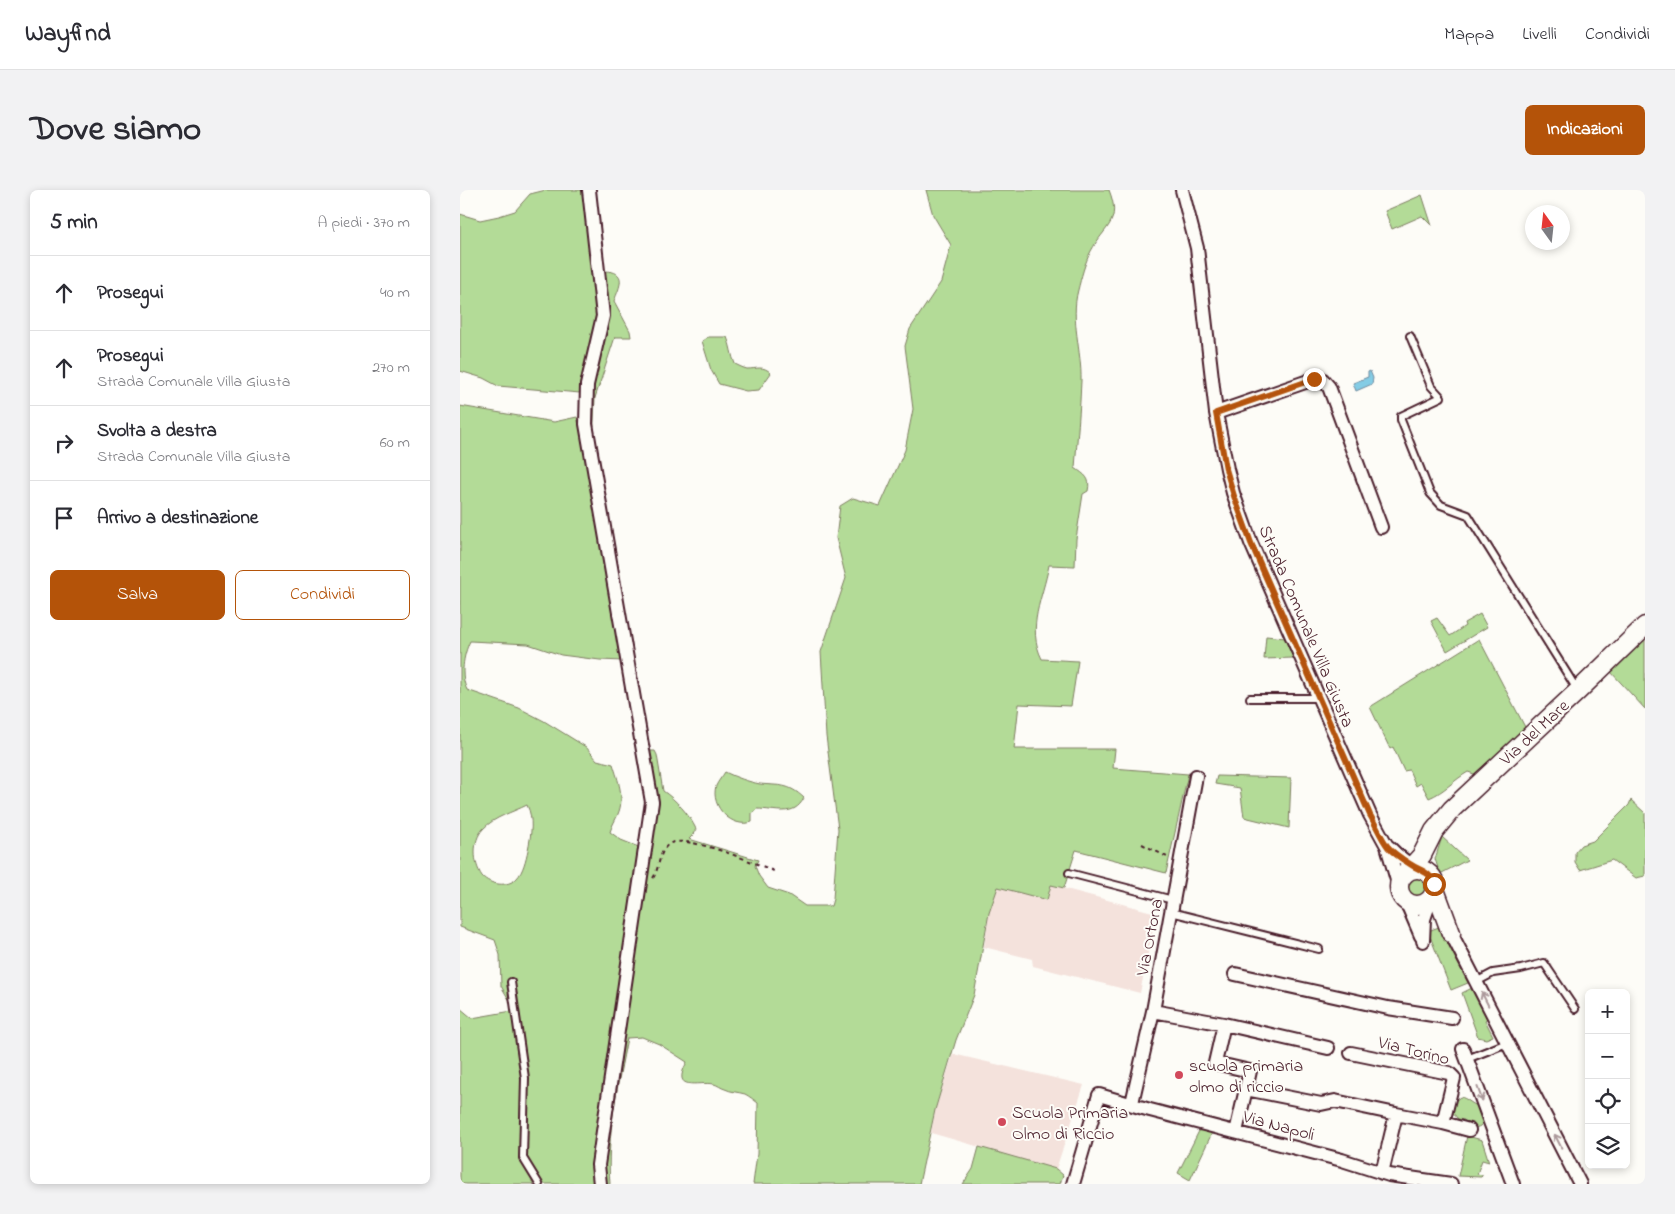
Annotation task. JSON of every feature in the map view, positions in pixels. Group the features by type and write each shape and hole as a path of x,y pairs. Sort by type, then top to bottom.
{"street":[{"path":"589,190 603,316 587,386 586,424 652,802 598,1165 600,1184"},
{"name":"Strada Comunale Villa Giusta","path":"1182,190 1197,248 1216,413 1226,469 1234,496 1251,543 1370,815 1387,846"},
{"path":"1216,413 1314,379 1322,379 1329,387 1380,527"},
{"name":"Via del Mare","path":"1418,882 1434,831 1452,809 1645,626"},
{"name":"Via Ortona","path":"1132,1103 1153,1011 1196,776"},
{"path":"1418,882 1427,857 1429,843"},
{"path":"1387,846 1418,882"},
{"path":"1387,846 1418,882 1451,933 1580,1184"},
{"path":"1235,974 1388,1008 1452,1018"},
{"path":"1153,1011 1224,1024 1328,1048"},
{"path":"1224,1024 1214,1063 1250,1072 1236,1132"},
{"name":"Via Torino","path":"1351,1053 1450,1073 1454,1078 1443,1123"},
{"path":"1465,1054 1513,1184"},
{"path":"1246,1089 1321,1104 1335,1101 1469,1130"},
{"name":"Via Napoli","path":"1073,1184 1099,1095 1342,1160 1382,1173 1451,1184"},
{"path":"1382,1173 1396,1114"}],"lane":[{"path":"1410,336 1431,386 1441,397 1402,416 1400,420 1430,493 1441,505 1468,515 1578,691"},
{"path":"1250,698 1320,699"},
{"path":"1069,874 1319,949"},
{"path":"1476,982 1493,973 1544,963 1575,1009"},
{"path":"511,982 525,1078 523,1158 538,1184"},
{"path":"1465,1054 1508,1043"}],"path":[{"path":"640,884 652,880 663,852 668,845 680,841 746,859 776,872"},
{"path":"1142,844 1170,859 1181,861"}],"shaded area":[{"path":"1051,885 1156,913 1140,993 1033,966 1032,959 984,947 989,913 998,887 1047,900"},
{"name":"Scuola Primaria Olmo di Riccio","path":"953,1054 1084,1085 1056,1169 931,1133 935,1110"}],"green space":[{"path":"546,190 584,190 601,315 580,393 498,386 483,378 460,371 460,214 480,220 499,216 515,211 530,194"},
{"path":"926,190 1109,190 1113,201 1113,217 1089,255 1076,301 1075,313 1081,381 1075,468 1086,477 1089,483 1088,491 1083,494 1076,539 1075,566 1049,565 1037,612 1036,624 1037,647 1042,659 1078,661 1071,706 1019,704 1014,749 1115,749 1113,768 1188,774 1166,873 1076,850 1064,888 1051,885 1047,900 998,887 989,913 974,995 956,1040 935,1110 919,1184 753,1184 757,1154 758,1103 745,1094 730,1091 714,1084 688,1084 684,1082 682,1078 687,1062 659,1044 642,1037 627,1038 611,1130 610,1184 602,1184 600,1170 643,883 649,751 655,751 657,755 663,791 682,808 696,829 689,839 758,860 755,866 759,876 768,888 789,895 805,906 831,906 838,829 826,736 821,652 846,578 836,538 840,506 853,498 880,506 905,450 913,409 905,346 910,329 941,282 951,245 933,215"},
{"path":"1422,195 1432,226 1422,216 1392,229 1385,211"},
{"path":"604,271 617,274 619,277 620,285 614,301 630,331 631,337 615,337 595,398 593,445 588,408 595,364 607,333"},
{"path":"708,337 727,337 735,364 747,369 763,368 771,373 759,390 746,391 719,384 711,370 702,341"},
{"path":"460,406 554,422 577,417 592,479 623,661 561,655 528,644 470,641 464,659 463,672 467,690 519,708 586,747 597,760 613,764 620,789 621,802 610,832 621,840 641,848 616,998 598,1128 592,1156 593,1184 460,1184 460,1008 472,1018 512,1011 522,1079 521,1130 525,1118 518,1010 501,986 500,955 495,940 460,927","holes":["527,805 531,821 530,839 523,869 509,883 499,884 490,882 482,876 475,859 475,846 479,834 487,825 504,815"]},
{"path":"1480,614 1487,627 1447,651 1431,621 1437,618 1450,636 1465,626 1464,623"},
{"path":"1645,635 1645,709 1610,671"},
{"path":"1266,636 1285,638 1293,658 1264,659"},
{"path":"1479,639 1526,729 1474,774 1468,772 1429,798 1421,783 1416,786 1409,770 1404,771 1393,747 1390,749 1370,707"},
{"path":"725,772 756,783 788,788 804,798 795,808 784,811 757,809 752,813 752,822 737,822 724,814 716,801 716,786"},
{"path":"1217,776 1291,778 1289,828 1244,817 1240,788 1215,784"},
{"path":"1631,800 1645,813 1645,876 1636,878 1612,860 1580,870 1575,862 1575,852 1581,845 1593,841 1629,805"},
{"path":"1442,837 1467,860 1440,874 1435,859"},
{"path":"1413,878 1421,878 1426,883 1424,894 1413,896 1408,891 1408,883"},
{"path":"1439,927 1468,983 1451,990 1428,931"},
{"path":"1472,988 1488,1018 1485,1020 1493,1036 1486,1039 1478,1037 1462,993"},
{"path":"1460,1097 1478,1106 1485,1121 1483,1124 1474,1128 1471,1127 1464,1120 1458,1119 1452,1112 1454,1102"},
{"path":"1200,1129 1212,1133 1190,1180 1178,1173"},
{"path":"1467,1136 1482,1140 1489,1162 1482,1160 1477,1174 1483,1175 1481,1177 1458,1176"},
{"path":"979,1147 1056,1169 1063,1175 1060,1184 963,1184 973,1169"}],"water":[{"path":"1370,371 1373,378 1372,384 1356,391 1353,383 1368,377 1368,372"}],"place":[{"name":"scuola primaria olmo di riccio","path":"1179,1075"},
{"name":"Scuola Primaria Olmo di Riccio","path":"1002,1122"}],"route":[{"path":"1314,379 1216,413 1226,469 1251,543 1370,815 1387,846 1398,857 1431,876 1434,884"}]}
